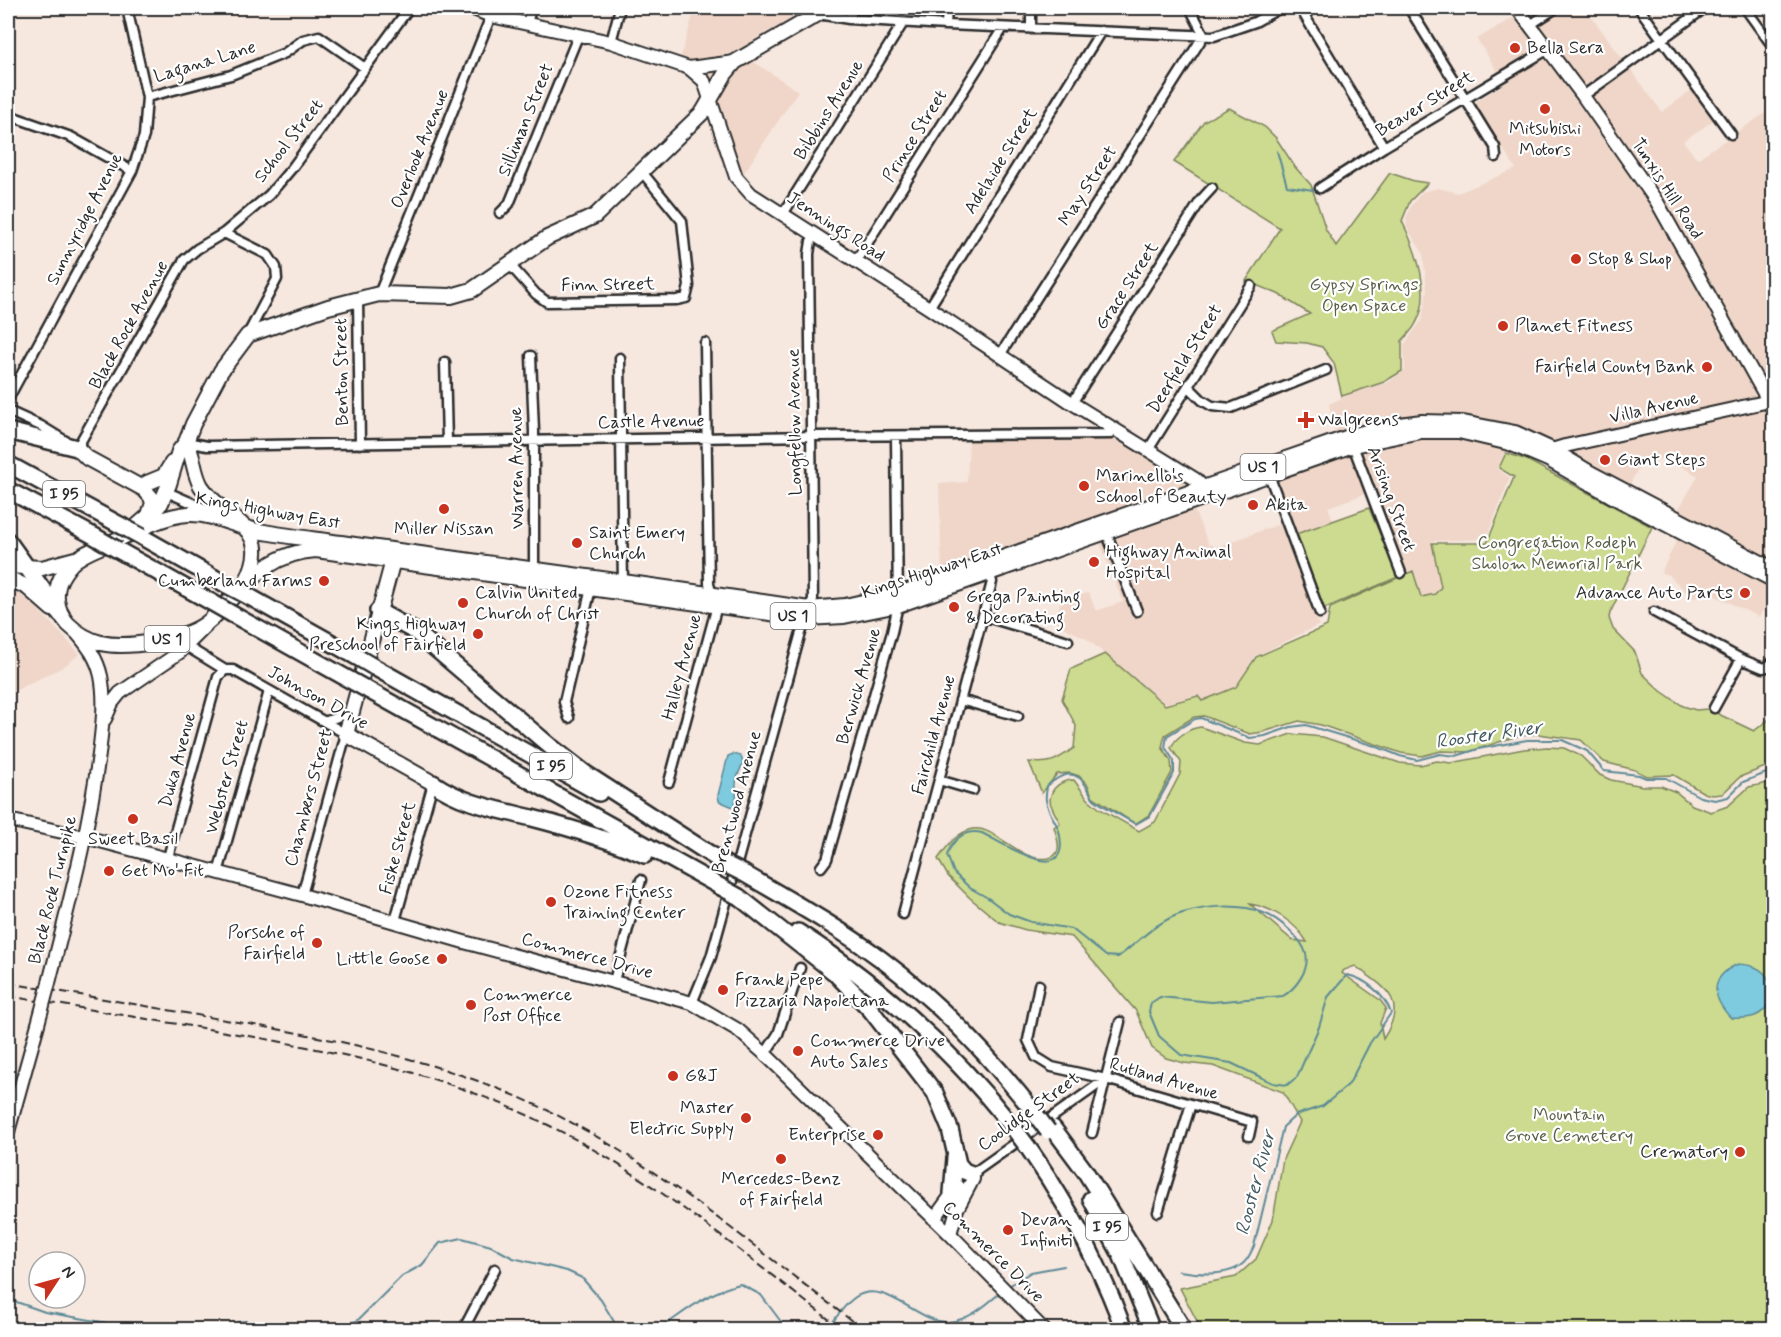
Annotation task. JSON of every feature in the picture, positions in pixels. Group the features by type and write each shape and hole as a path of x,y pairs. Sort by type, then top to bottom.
{"highway":[{"path":"8,431 77,448"},
{"name":"I 95","path":"8,464 211,602 739,897 821,947 885,995 926,1030 964,1069 1027,1146 1074,1221 1099,1269 1124,1329"},
{"name":"I 95","path":"8,490 94,536 142,537 227,585 246,590 374,667 745,874 837,929 882,960 945,1013 1002,1072 1051,1130 1108,1230 1152,1329"},
{"path":"8,541 67,621"},
{"path":"378,611 416,632 578,767 727,865"},
{"path":"433,783 451,795 473,803 610,840 721,887"},
{"path":"739,897 834,972 870,1009 935,1093 946,1117 956,1161 961,1168 972,1174"},
{"path":"1051,1130 1080,1163 1184,1329"},
{"path":"952,1193 954,1152"}],"main road":[{"name":"Jennings Road","path":"471,8 491,16 611,42 688,68 704,81 736,177 751,194 1072,403 1195,479 1208,492"},
{"name":"Tunxis Hill Road","path":"1517,8 1657,201 1772,404"},
{"path":"147,483 165,476 186,442 189,431 221,371 248,335 309,313 379,294 450,296 472,290 547,238 594,216 703,111 725,74 735,62 822,11"},
{"path":"688,68 735,62"},
{"name":"Villa Avenue","path":"1550,455 1772,404"},
{"name":"Kings Highway East","path":"395,555 302,552 289,555 270,563 246,590 199,628 180,636 125,645 97,642 67,621 57,597 61,578 80,557 162,520 183,515 205,516 245,527 395,555 808,613 844,616 898,600 1351,441 1421,431 1460,431 1550,455 1773,570"},
{"path":"186,442 193,469 202,487 210,498 245,527 254,540 255,550 246,590"},
{"path":"77,448 167,492"},
{"path":"77,448 87,458 147,492 153,506 148,517"},
{"path":"118,538 148,517 161,503 167,492 177,455"},
{"name":"Kings Highway East","path":"1550,455 1611,495 1773,580"},
{"name":"Chambers Street","path":"346,734 395,555"},
{"name":"US 1","path":"8,566 46,567 80,557"},
{"name":"US 1","path":"8,578 27,587 67,621"},
{"name":"Black Rock Turnpike","path":"103,723 112,703 120,693 186,646 211,620"},
{"name":"Black Rock Turnpike","path":"8,1132 39,1024 85,837 94,798 103,723 102,684 99,668 90,649 67,621"},
{"name":"Johnson Drive","path":"346,734 433,783"},
{"name":"Commerce Drive","path":"8,820 85,837 167,861 302,895 464,942 692,1003 738,1030 765,1054 1044,1329"},
{"name":"Coolidge Street","path":"934,1219 952,1193 972,1174 973,1179 957,1209 950,1234"}],"street":[{"name":"Sunnyridge Avenue","path":"8,399 132,171 144,136 147,97 127,8"},
{"name":"School Street","path":"225,232 269,195 292,168 409,8"},
{"path":"527,24 531,8"},
{"path":"611,42 620,8"},
{"path":"849,19 853,8"},
{"path":"946,25 947,8"},
{"path":"1030,28 1031,8"},
{"path":"1190,8 1204,34"},
{"path":"822,11 849,19 903,23 1214,36 1256,22 1280,8"},
{"path":"1300,8 1384,147"},
{"path":"1409,8 1495,147 1496,157"},
{"path":"1530,25 1556,8"},
{"path":"1639,8 1731,134"},
{"path":"1583,96 1706,8"},
{"path":"1745,8 1773,48"},
{"name":"Overlook Avenue","path":"379,294 491,16"},
{"name":"Bibbins Avenue","path":"783,214 903,23"},
{"name":"Prince Street","path":"856,261 1003,28"},
{"name":"Adelaide Street","path":"929,308 1101,31"},
{"name":"May Street","path":"1000,356 1204,34"},
{"name":"Lagana Lane","path":"147,97 231,75 285,52 303,40 319,36 365,68"},
{"name":"Silliman Street","path":"500,213 509,204 578,36"},
{"name":"Beaver Street","path":"1320,188 1547,50"},
{"path":"8,115 71,137 132,171"},
{"name":"Finn Street","path":"510,265 536,294 547,302 686,298 689,286 682,221 642,172"},
{"name":"Grace Street","path":"1072,403 1195,210 1212,188"},
{"path":"225,232 268,255 273,262 277,279 248,335"},
{"name":"Black Rock Avenue","path":"77,448 184,260 225,232"},
{"name":"Longfellow Avenue","path":"808,613 813,599 809,254 816,235"},
{"name":"Deerfield Street","path":"1148,450 1251,286"},
{"name":"Benton Street","path":"358,299 360,444"},
{"name":"Halley Avenue","path":"669,782 715,613 709,584 705,343"},
{"name":"Warren Avenue","path":"531,356 534,441 534,575"},
{"path":"620,358 623,587"},
{"path":"444,362 447,442"},
{"path":"1188,386 1212,406 1231,408 1326,370"},
{"path":"8,411 41,426 77,448"},
{"name":"Castle Avenue","path":"186,442 207,446 812,436 1111,434 1115,430"},
{"name":"Berwick Avenue","path":"821,867 827,859 892,632 898,600 897,437"},
{"name":"Arising Street","path":"1351,441 1401,573"},
{"path":"1267,471 1320,613"},
{"path":"167,492 245,527"},
{"path":"1104,528 1137,612"},
{"name":"Fairchild Avenue","path":"903,914 992,582 988,568"},
{"path":"569,718 564,702 592,583"},
{"path":"1654,612 1741,659 1763,668 1773,661"},
{"name":"Brentwood Avenue","path":"692,1003 710,961 719,931 808,613"},
{"path":"983,616 1068,641"},
{"name":"Johnson Drive","path":"186,646 225,670 233,669 346,734"},
{"path":"1714,708 1741,659"},
{"name":"Duka Avenue","path":"167,861 218,677 225,670"},
{"name":"Webster Street","path":"218,873 269,691"},
{"path":"960,700 1018,716"},
{"name":"Chambers Street","path":"325,722 351,711"},
{"name":"Chambers Street","path":"302,895 346,734"},
{"path":"939,780 973,790"},
{"name":"Fiske Street","path":"395,921 433,783"},
{"path":"614,981 641,880"},
{"path":"765,1054 778,1034 800,968"},
{"name":"Rutland Avenue","path":"1039,985 1028,1040 1036,1057 1052,1067 1106,1079 1252,1122 1249,1136"},
{"path":"1092,1133 1120,1022"},
{"name":"Coolidge Street","path":"972,1174 1106,1079"},
{"path":"1158,1212 1191,1104"},
{"path":"462,1329 495,1269"}],"shaded area":[{"path":"695,8 788,8 794,18 753,40 762,56 754,62 798,91 742,176 734,154 721,161 700,86 687,74 677,70"},
{"path":"1523,8 1585,8 1662,112 1692,90 1714,120 1683,141 1697,159 1773,108 1774,592 1759,617 1703,590 1698,597 1692,598 1669,575 1661,573 1687,519 1676,514 1698,476 1667,458 1643,461 1628,487 1514,430 1497,469 1510,478 1486,539 1431,541 1440,587 1434,593 1422,597 1413,571 1402,575 1373,491 1328,507 1333,520 1297,534 1278,477 1346,454 1335,433 1329,404 1362,389 1389,382 1405,369 1404,345 1422,320 1427,291 1423,253 1407,228 1406,218 1412,205 1422,192 1438,188 1458,193 1516,169 1474,103 1505,83 1477,39 1525,11"},
{"path":"1079,437 1117,440 1126,443 1188,480 1190,484 1184,486 1185,488 942,573 939,484 967,482 969,438"},
{"path":"1193,508 1209,545 1212,544 1214,548 1280,524 1319,625 1254,657 1235,687 1202,701 1198,695 1165,704 1087,639 1055,623 1061,599 1089,593 1096,611 1123,602 1099,541"},
{"path":"8,588 32,603 80,654 63,667 8,694"}],"green space":[{"name":"Gypsy Springs Open Space","path":"1229,108 1265,127 1276,138 1295,167 1311,185 1326,230 1336,246 1390,173 1428,183 1410,201 1402,221 1417,257 1420,271 1423,299 1421,311 1415,326 1402,341 1402,371 1384,382 1342,396 1334,363 1322,347 1307,343 1276,341 1272,331 1310,314 1278,294 1246,281 1280,228 1174,162 1204,121"},
{"name":"Congregation Rodeph Sholom Memorial Park","path":"1506,453 1527,460 1652,527 1610,613 1609,618 1613,629 1635,652 1642,673 1661,691 1683,706 1696,710 1708,709 1754,731 1773,716 1773,764 1740,777 1722,794 1712,795 1704,793 1674,775 1647,776 1635,770 1604,762 1581,740 1538,734 1520,735 1469,752 1441,751 1422,756 1401,753 1321,725 1299,721 1250,734 1204,716 1194,717 1165,735 1162,747 1171,761 1172,772 1149,815 1135,824 1092,796 1088,785 1079,776 1070,773 1057,774 1042,793 1029,762 1053,761 1074,748 1076,726 1062,699 1071,669 1105,654 1165,705 1198,696 1202,701 1236,687 1256,657 1327,626 1330,608 1413,571 1421,597 1435,594 1441,587 1432,543 1487,543 1514,477 1499,468"},
{"path":"1369,508 1398,577 1323,609 1296,534"},
{"name":"Mountain Grove Cemetery","path":"1201,727 1245,743 1260,745 1291,734 1323,737 1400,763 1420,765 1437,761 1451,763 1524,749 1564,748 1581,756 1600,775 1611,780 1643,786 1661,786 1676,792 1692,805 1711,812 1728,806 1749,787 1773,782 1773,1329 1201,1329 1180,1288 1236,1277 1256,1259 1273,1220 1283,1159 1300,1122 1283,1092 1213,1066 1184,1063 1166,1058 1152,1048 1136,1011 1072,937 1026,930 999,922 948,876 938,859 957,836 973,829 981,829 990,833 1028,855 1039,858 1054,856 1057,853 1058,841 1054,827 1060,823 1051,806 1051,795 1058,785 1070,780 1074,780 1088,799 1100,809 1139,831 1155,822 1180,774 1181,762 1171,748 1173,744 1183,734","holes":["1250,904 1283,917 1297,928 1307,942 1292,940","1355,966 1384,988 1394,1005 1391,1026 1383,1039 1380,1023 1386,1008 1380,1000 1342,973"]}],"water":[{"path":"733,754 741,756 743,763 736,781 736,799 733,807 719,801 718,795 728,756"},
{"path":"1738,964 1754,967 1765,973 1770,985 1771,1001 1759,1014 1744,1018 1731,1018 1720,1003 1716,988 1722,975"}],"waterway":[{"path":"1277,151 1287,186 1313,190"},
{"name":"Rooster River","path":"1179,1271 1206,1274 1225,1272 1241,1265 1247,1259 1254,1246 1283,1127 1296,1115 1323,1106 1349,1084 1370,1043 1391,1013 1388,1006 1367,984 1347,975 1328,997 1319,1027 1297,1077 1287,1085 1273,1083 1231,1063 1181,1055 1159,1036 1149,1012 1151,1003 1160,997 1212,1002 1283,996 1301,978 1307,960 1304,948 1283,924 1264,913 1244,908 1203,909 1174,916 1149,932 1118,957 1106,956 1072,929 1031,922 1009,914 970,888 954,873 947,855 960,836 970,832 982,833 1019,853 1046,861 1056,858 1061,849 1059,831 1047,804 1047,786 1057,778 1068,774 1078,777 1099,803 1136,824 1150,816 1174,773 1174,761 1165,747 1167,736 1195,719 1201,718 1250,738 1306,725 1417,760 1440,754 1456,756 1478,749 1527,740 1562,740 1587,751 1604,771 1639,775 1646,778 1666,778 1700,797 1715,800 1728,797 1743,782 1774,770"},
{"name":"Rooster River","path":"301,1330 338,1326 357,1321 402,1276 422,1265 440,1243 462,1238 491,1246 513,1258 567,1271 582,1278 601,1300 619,1330"},
{"name":"Rooster River","path":"1009,1286 1031,1272 1064,1266"},
{"name":"Rooster River","path":"658,1330 708,1297 740,1284 761,1295 785,1327 790,1330"},
{"name":"Rooster River","path":"827,1330 846,1305 865,1293 889,1296 925,1316 937,1321 948,1322 970,1315 1000,1293"},
{"name":"Rooster River","path":"8,1299 45,1312 147,1330"},
{"name":"Rooster River","path":"231,1330 238,1322 246,1321 257,1330"}],"railway":[{"path":"8,983 339,1042 424,1063 508,1093 549,1111 591,1134 672,1185 864,1330"},
{"path":"8,996 251,1036 337,1053 421,1075 504,1105 544,1123 623,1167 735,1246 843,1330"}],"place":[{"name":"Bella Sera","path":"1515,48"},
{"name":"Mitsubishi Motors","path":"1545,109"},
{"name":"Stop & Shop","path":"1576,259"},
{"name":"Planet Fitness","path":"1503,326"},
{"name":"Fairfield County Bank","path":"1707,367"},
{"name":"Walgreens","path":"1306,420"},
{"name":"Giant Steps","path":"1605,460"},
{"name":"Marinello's School of Beauty","path":"1084,486"},
{"name":"Akita","path":"1253,505"},
{"name":"Miller Nissan","path":"444,509"},
{"name":"Saint Emery Church","path":"577,543"},
{"name":"Highway Animal Hospital","path":"1094,562"},
{"name":"Cumberland Farms","path":"324,581"},
{"name":"Advance Auto Parts","path":"1745,593"},
{"name":"Calvin United Church of Christ","path":"463,603"},
{"name":"Grega Painting & Decorating","path":"954,607"},
{"name":"Kings Highway Preschool of Fairfield","path":"478,634"},
{"name":"Sweet Basil","path":"133,819"},
{"name":"Get Mo' Fit","path":"109,871"},
{"name":"Ozone Fitness Training Center","path":"551,902"},
{"name":"Porsche of Fairfield","path":"317,943"},
{"name":"Little Goose","path":"442,959"},
{"name":"Frank Pepe Pizzaria Napoletana","path":"723,990"},
{"name":"Commerce Post Office","path":"471,1005"},
{"name":"Commerce Drive Auto Sales","path":"798,1051"},
{"name":"G&J","path":"673,1076"},
{"name":"Master Electric Supply","path":"746,1118"},
{"name":"Enterprise","path":"878,1135"},
{"name":"Crematory","path":"1740,1152"},
{"name":"Mercedes-Benz of Fairfield","path":"781,1159"},
{"name":"Devan Infiniti","path":"1008,1230"}]}
